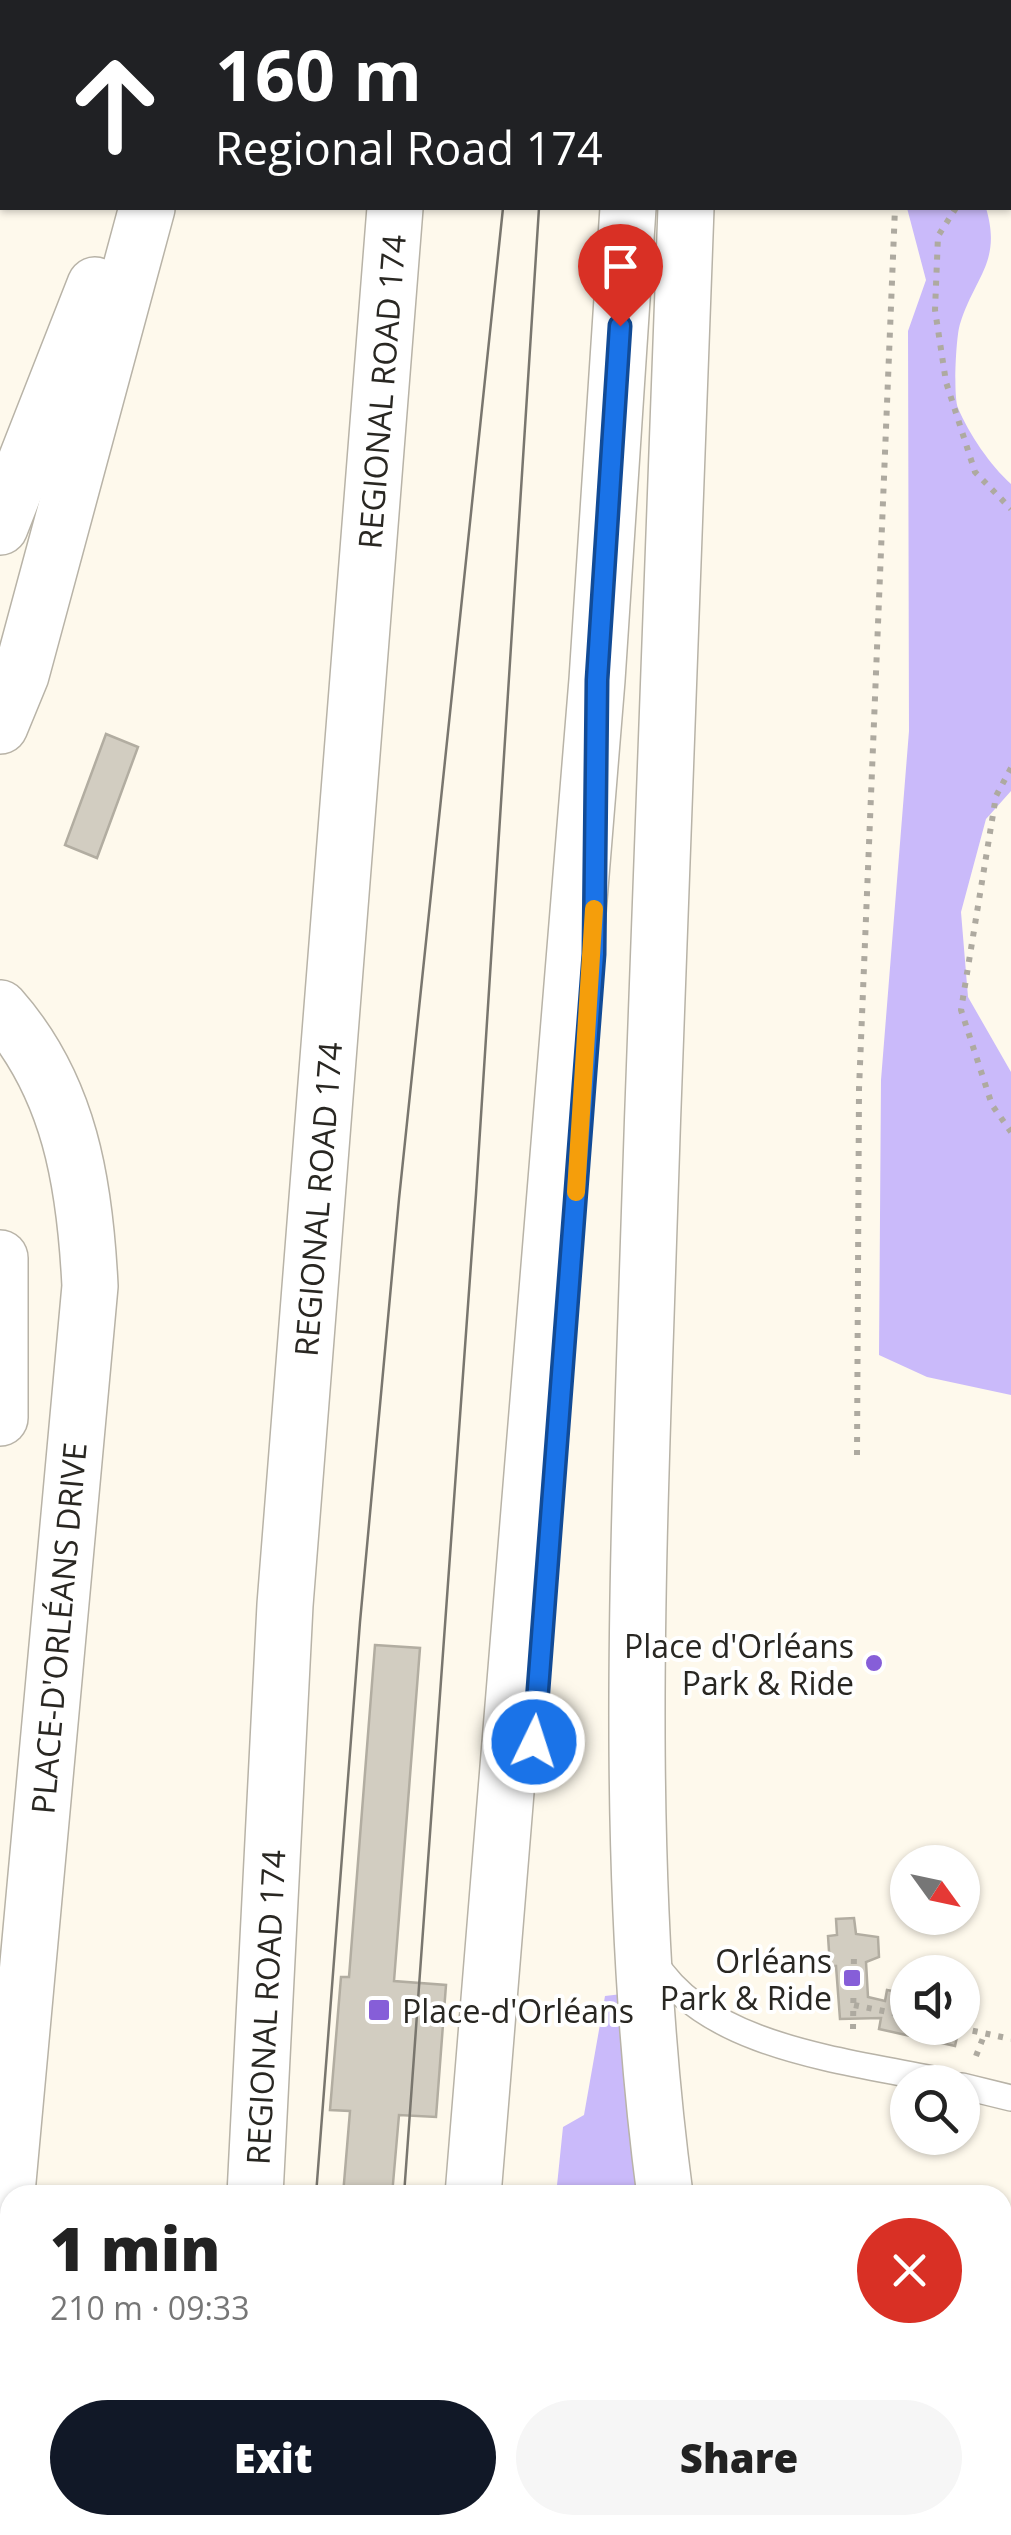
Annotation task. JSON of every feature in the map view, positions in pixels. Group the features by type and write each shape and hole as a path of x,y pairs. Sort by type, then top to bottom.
{"main road":[{"path":"0,527 124,210"},
{"path":"0,726 21,675 146,210"},
{"name":"REGIONAL ROAD 174","path":"255,2185 284,1605 395,210"},
{"path":"473,2185 597,680 628,210"},
{"path":"664,2185 649,2074 640,1935 637,1717 644,1352 686,210"},
{"path":"501,2185 594,954 597,680"},
{"name":"PLACE-D'ORLÉANS DRIVE","path":"0,1008 21,1032 52,1086 72,1140 86,1210 90,1286 8,2185"},
{"path":"0,1258 0,1418"}],"lane":[{"path":"640,1935 674,1989 720,2022 770,2041 890,2069"},
{"path":"980,2090 1011,2098"}],"path":[{"path":"857,1455 859,1089 895,210"},
{"path":"955,210 938,236 935,310 946,382 976,472 1011,509"},
{"path":"1011,768 996,796 961,1010 992,1105 1011,1132"},
{"path":"853,2028 854,1951"},
{"path":"854,2004 890,2012"},
{"path":"980,2032 1011,2039"},
{"path":"979,2056 985,2033"}],"shaded area":[{"path":"908,210 986,210 989,256 959,331 956,392 958,408 974,438 1011,484 1011,791 986,819 961,912 968,997 1011,1072 1011,1395 927,1377 879,1355 881,1080 909,731 908,331 926,280"},
{"path":"622,1994 648,2185 557,2185 563,2127 584,2115 605,1996"}],"building":[{"path":"106,734 138,747 97,858 65,845"},
{"path":"375,1645 420,1648 394,1981 446,1985 436,2117 399,2115 393,2185 344,2185 350,2111 330,2110 341,1977 349,1977"},
{"name":"Orléans Park & Ride","path":"854,1918 856,1934 878,1937 879,1957 866,1962 868,1997 885,2001 890,1991 890,2031 879,2029 881,2018 840,2019 836,1966 830,1966 828,1936 837,1935 836,1919"}],"tram line":[{"path":"317,2185 360,1622 399,1199 503,210"},
{"path":"405,2185 476,1194 539,210"}],"slow traffic":[{"path":"576,1192 594,909"}],"place":[{"name":"Place d'Orléans Park & Ride","path":"874,1663"},
{"name":"Orléans Park & Ride","path":"852,1978"},
{"name":"Place-d'Orléans","path":"379,2010"}],"route":[{"path":"534,1742 594,954 597,680 620,326"}]}
